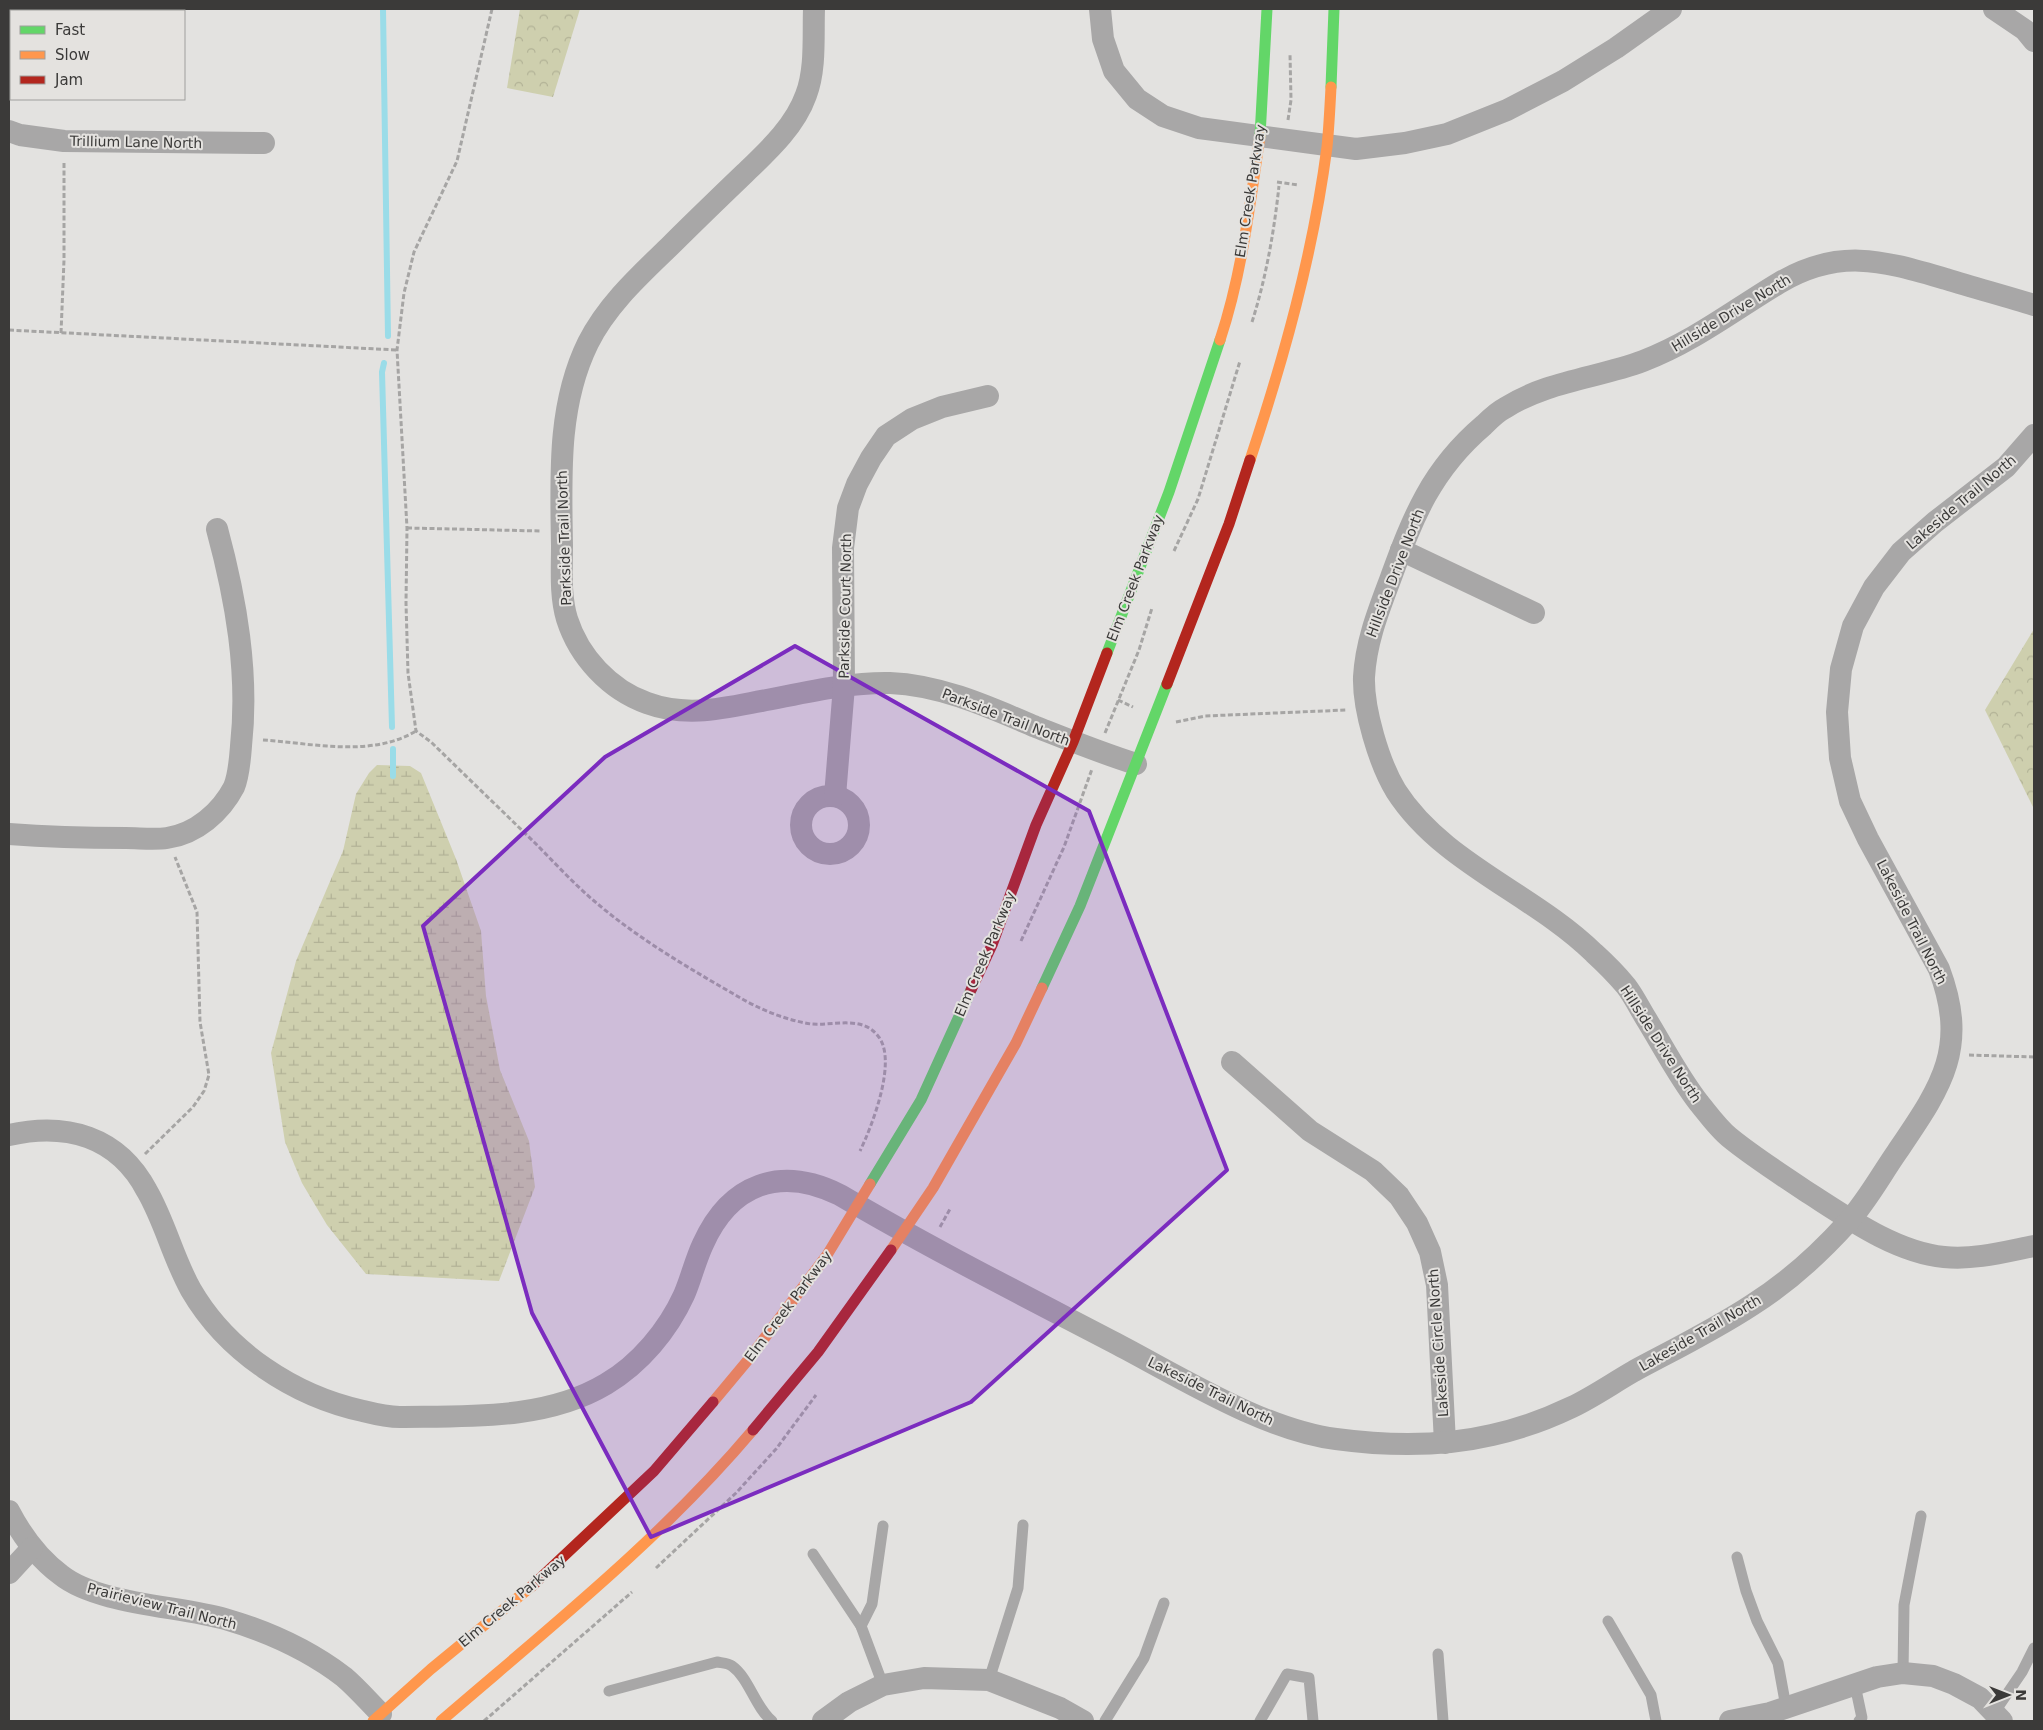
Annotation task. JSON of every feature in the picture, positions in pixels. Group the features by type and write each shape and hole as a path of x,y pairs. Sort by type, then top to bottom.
{"street":[{"name":"Parkside Trail North","path":"814,9 813,58 807,94 792,122 771,147 639,276 610,307 588,343 573,382 565,422 561,464 562,590 567,619 579,644 597,670 622,692 648,704 677,712 712,710 844,686 890,683 937,690 982,704 1072,742 1136,764"},
{"path":"1100,9 1103,39 1114,71 1137,99 1162,116 1199,128 1356,149 1406,143 1447,134 1507,110 1563,81 1616,48 1663,11"},
{"name":"Elm Creek Parkway","path":"383,1720 431,1669 543,1578 654,1471 748,1360 827,1255 921,1100 992,945 1036,825 1072,742 1169,492 1226,321 1248,220 1260,136 1267,9"},
{"path":"441,1721 617,1570 685,1505 744,1440 818,1352 905,1231 933,1188 1016,1043 1080,906 1136,764 1229,524 1277,380 1313,232 1327,146 1334,48 1334,9"},
{"path":"1994,9 2025,30 2034,41"},
{"name":"Trillium Lane North","path":"9,131 20,135 64,141 264,143"},
{"name":"Hillside Drive North","path":"2034,305 1895,264 1862,259 1831,262 1802,270 1707,330 1663,353 1624,368 1582,377 1541,390 1503,408 1471,436 1442,467 1420,504 1370,635 1364,681 1367,709 1380,754 1395,789 1420,821 1449,847 1552,918 1591,949 1628,988 1676,1071 1701,1106 1726,1135 1780,1174 1850,1220 1908,1249 1940,1257 1974,1258 2034,1246"},
{"name":"Parkside Court North","path":"835,796 844,686 843,548 848,508 857,484 886,436 912,420 942,407 988,396"},
{"name":"Lakeside Trail North","path":"858,1205 1222,1399 1280,1425 1332,1439 1392,1445 1445,1443 1490,1436 1529,1424 1573,1406 1753,1305 1802,1268 1850,1220 1933,1098 1944,1075 1950,1054 1951,1012 1947,989 1939,969 1850,801 1840,758 1837,712 1841,669 1853,626 1874,587 1901,552 1935,522 2006,467 2034,435"},
{"path":"9,834 77,838 167,838 190,831 208,820 223,805 234,785 242,738 244,708 241,652 227,564 217,529"},
{"path":"1401,550 1534,613"},
{"name":"Lakeside Circle North","path":"1232,1062 1310,1131 1373,1171 1399,1196 1417,1223 1430,1252 1437,1285 1445,1443"},
{"path":"9,1135 27,1130 53,1129 78,1133 100,1142 117,1153 147,1190 179,1266 192,1291 208,1314 233,1343 267,1370 301,1391 337,1405 396,1417 520,1413 557,1405 607,1383 651,1346 668,1323 684,1295 702,1244 720,1213 741,1195 766,1184 784,1180 802,1182 829,1189 858,1205"},
{"name":"Prairieview Trail North","path":"9,1511 32,1548 62,1576 88,1589 119,1598 224,1619 266,1634 313,1657 344,1677 383,1720"},
{"path":"9,1573 32,1548"},
{"path":"1730,1721 1770,1714 1877,1677 1903,1673 1933,1676 1954,1684 1980,1698 1998,1717"},
{"path":"823,1721 849,1702 883,1685 924,1678 989,1680 1060,1708 1083,1721"}],"lane":[{"path":"1903,1673 1904,1606 1921,1516"},
{"path":"989,1680 1018,1588 1023,1525"},
{"path":"861,1626 872,1604 883,1526"},
{"path":"813,1554 861,1626 883,1685"},
{"path":"1737,1556 1746,1592 1757,1621 1778,1663 1786,1708"},
{"path":"1105,1721 1144,1658 1164,1603"},
{"path":"1608,1621 1650,1695 1656,1721"},
{"path":"1998,1717 2034,1648"},
{"path":"1438,1654 1443,1721"},
{"path":"609,1691 717,1662 730,1664 739,1673 751,1694 772,1721"},
{"path":"1260,1721 1286,1674 1309,1678 1313,1721"},
{"path":"1855,1684 1862,1718 1859,1721"}],"path":[{"path":"492,9 457,162 414,252 404,293 397,350 407,528 406,603 408,673 416,731 431,742 593,900 666,955 750,1004 787,1018 812,1024 856,1023 873,1030 880,1038 884,1048 884,1081 876,1115 859,1153"},
{"path":"61,333 64,260 64,141"},
{"path":"1254,180 1320,188"},
{"path":"9,330 397,350"},
{"path":"407,528 562,531"},
{"path":"1118,700 1178,723 1205,716 1367,709"},
{"path":"242,738 315,745 358,746 386,743 404,738 416,731"},
{"path":"131,1168 193,1107 204,1091 209,1075 200,1022 197,912 167,838"},
{"path":"1950,1054 2034,1057"}],"highlighted area":[{"path":"795,646 1089,811 1227,1170 971,1402 651,1537 532,1313 423,926 605,757"}],"green space":[{"path":"520,9 580,9 553,97 507,88"},
{"path":"2034,629 2034,809 1985,710"},
{"path":"377,765 410,766 421,773 456,859 481,931 486,996 500,1070 529,1141 535,1187 499,1281 366,1274 327,1225 302,1183 285,1142 271,1053 296,961 343,851 356,794 369,773"}],"waterway":[{"path":"383,9 388,336"},
{"path":"384,363 382,372 392,727"},
{"path":"393,749 393,776"}],"traffic: fast":[{"path":"1260,136 1267,9"},
{"path":"1331,87 1334,9"},
{"path":"1107,653 1169,492 1220,340"},
{"path":"1042,988 1080,906 1167,684"},
{"path":"870,1184 921,1100 971,990"}],"traffic: slow":[{"path":"1250,460 1286,344 1314,227 1327,147 1331,87"},
{"path":"1220,340 1240,264 1260,136"},
{"path":"891,1250 933,1188 1016,1043 1042,988"},
{"path":"713,1402 748,1360 827,1255 870,1184"},
{"path":"441,1721 603,1582 681,1508 753,1430"},
{"path":"373,1721 431,1669 532,1586"}],"traffic: jam":[{"path":"1167,684 1229,524 1250,460"},
{"path":"971,990 992,945 1036,825 1073,742 1107,653"},
{"path":"753,1430 818,1352 891,1250"},
{"path":"532,1586 654,1471 713,1402"}]}
